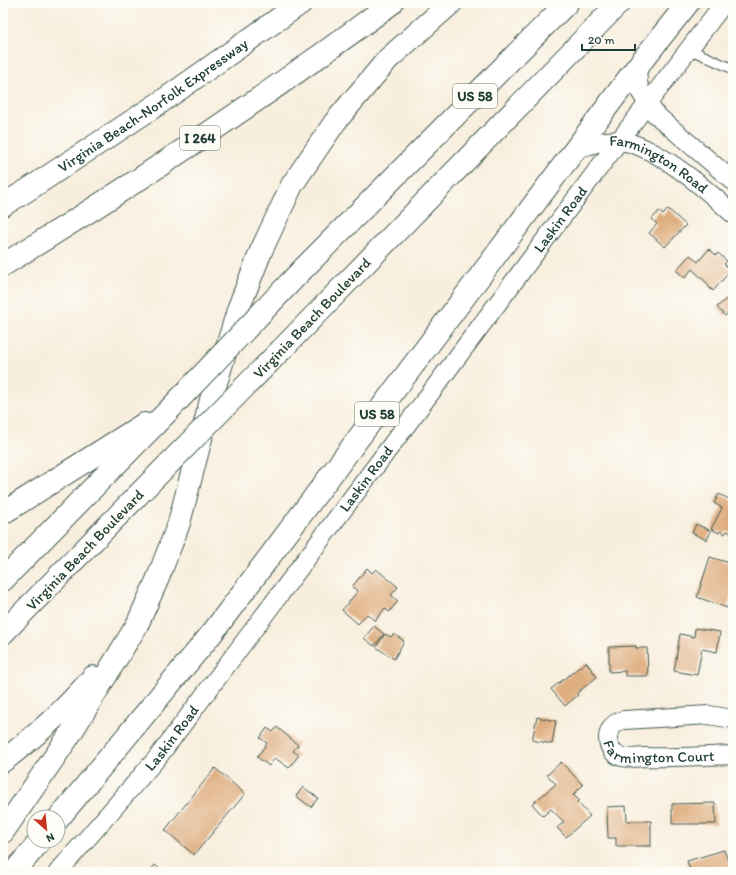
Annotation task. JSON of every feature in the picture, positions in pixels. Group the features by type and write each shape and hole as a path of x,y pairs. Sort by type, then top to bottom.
{"main road":[{"name":"Virginia Beach-Norfolk Expressway","path":"3,205 33,187 161,102 301,3"},
{"name":"I 264","path":"3,266 212,130 392,3"},
{"path":"3,832 69,736 137,625 158,578 179,523 212,396 239,307 261,251 292,184 335,122 388,59 451,3"},
{"name":"US 58","path":"3,513 130,432 170,410 303,269 567,3"},
{"name":"Virginia Beach Boulevard","path":"3,633 619,3"},
{"name":"Laskin Road","path":"66,809 213,632 637,67 688,3"},
{"path":"3,580 170,410"},
{"path":"3,761 55,718 78,695 137,625"},
{"path":"14,872 33,849"}],"street":[{"name":"Laskin Road","path":"58,872 158,757 724,3"},
{"name":"Farmington Road","path":"637,67 638,82 641,93 647,104 656,114 733,181"},
{"name":"Farmington Road","path":"575,150 590,144 619,141 636,144 652,152 682,172 733,214"},
{"name":"Farmington Court","path":"733,719 709,716 624,720 619,721 612,726 607,736 609,746 614,754 622,757 664,758 733,755"}],"lane":[{"path":"689,49 733,69"}],"building":[{"path":"668,209 686,225 665,247 649,233 657,224 652,219 659,211 663,215"},
{"path":"709,249 716,255 718,253 727,261 724,264 731,270 713,291 708,286 709,285 692,269 685,278 676,270 690,255 698,262"},
{"path":"732,294 733,308 725,316 717,307"},
{"path":"719,494 733,501 733,534 727,531 725,534 720,531 719,533 711,529 722,508 714,503"},
{"path":"696,524 711,531 707,540 692,533"},
{"path":"710,557 733,564 733,573 730,583 733,584 733,589 727,608 697,597"},
{"path":"367,568 372,573 376,569 398,587 391,595 398,601 389,612 385,608 375,621 367,614 358,624 342,610 358,591 352,587"},
{"path":"374,626 384,634 374,646 364,638"},
{"path":"695,628 720,632 717,652 702,649 697,675 674,671 680,634 694,637"},
{"path":"385,634 391,637 394,634 404,641 394,659 376,647"},
{"path":"636,646 636,648 647,648 648,676 625,676 625,671 609,672 609,647"},
{"path":"586,662 597,677 577,693 578,695 565,706 551,689"},
{"path":"537,717 556,721 552,744 532,740"},
{"path":"277,727 298,745 293,751 299,755 289,768 275,758 269,766 257,757 267,743 260,738 267,728 273,732"},
{"path":"561,762 583,785 573,795 579,800 577,802 590,816 566,837 557,828 564,822 551,809 543,816 532,804 556,784 547,775"},
{"path":"215,768 245,794 194,855 165,830"},
{"path":"303,787 318,798 311,807 296,796"},
{"path":"715,803 716,824 672,824 672,804"},
{"path":"626,806 627,821 651,821 651,846 616,846 616,838 608,838 607,807"},
{"path":"724,850 732,872 691,872 687,861"},
{"path":"155,865 163,872 149,872"}]}
